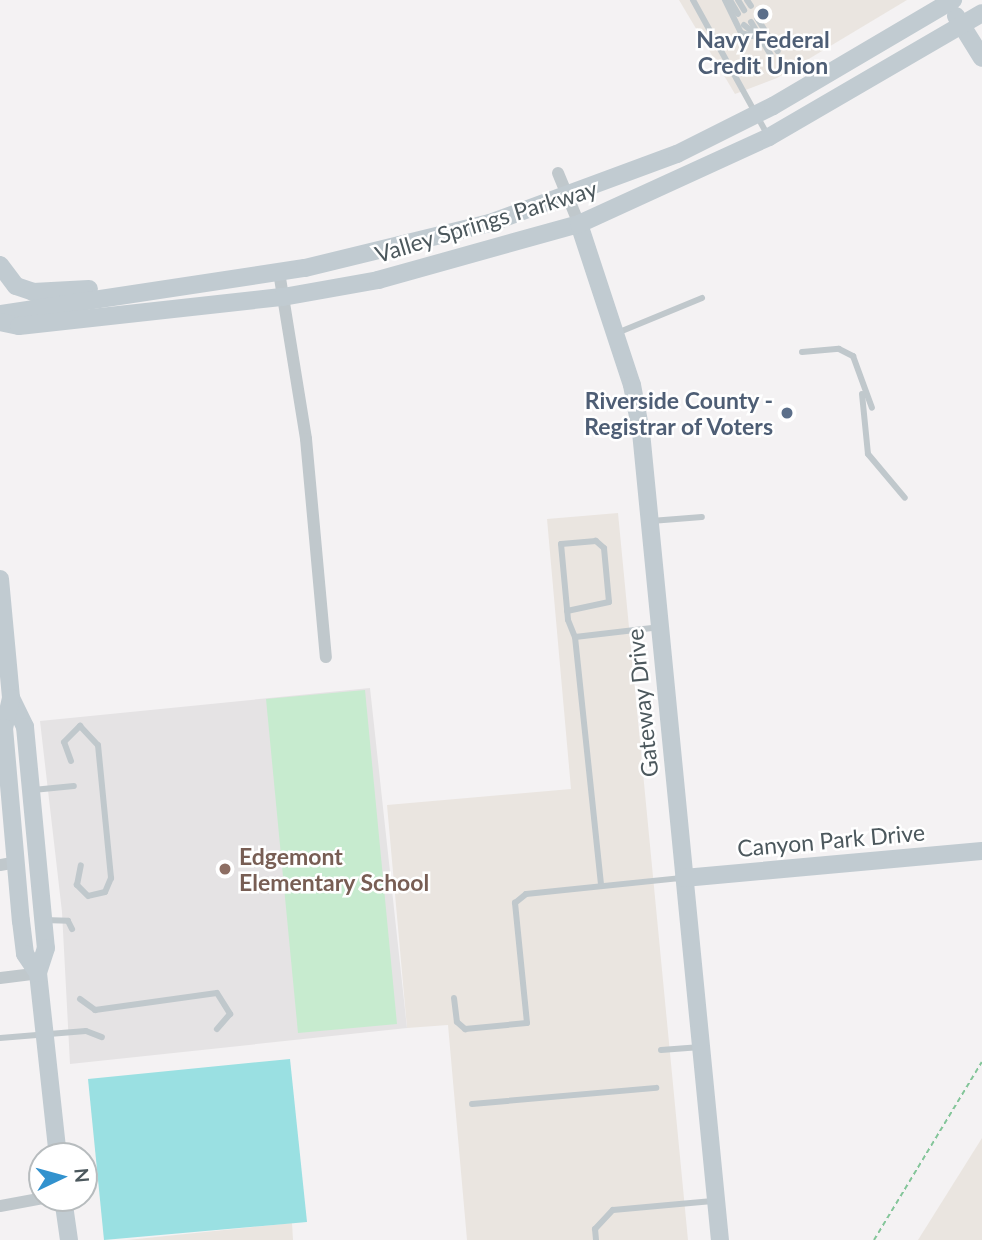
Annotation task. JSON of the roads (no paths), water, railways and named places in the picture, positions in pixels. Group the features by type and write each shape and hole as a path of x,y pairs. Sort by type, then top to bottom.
{"street":[{"name":"Valley Springs Parkway","path":"0,314 102,299 112,292 279,272 428,241 568,197 757,114 947,1"},
{"path":"947,1 982,58"},
{"name":"Valley Springs Parkway","path":"0,322 19,326 283,297 379,280 579,224 769,137 982,13"},
{"name":"Gateway Drive","path":"558,173 579,224 616,334 640,432 720,1240"},
{"path":"0,265 16,286 33,292 112,292"},
{"path":"279,272 306,439 326,657"},
{"path":"0,579 6,699 4,727 9,863 25,954 38,973"},
{"path":"6,699 25,727 46,948 38,973 56,1142"},
{"name":"Canyon Park Drive","path":"684,878 982,851"},
{"path":"0,978 38,973"},
{"path":"0,1206 28,1201"},
{"path":"65,1212 68,1240"}],"lane":[{"path":"693,0 769,137"},
{"path":"727,0 745,7"},
{"path":"727,0 741,33 761,38 774,53 751,21 761,38"},
{"path":"738,0 745,7"},
{"path":"616,334 702,298"},
{"path":"802,352 839,349 853,356 862,394 868,454 905,498"},
{"path":"862,394 872,408"},
{"path":"649,521 702,517"},
{"path":"567,611 609,603 604,548 596,541 561,544 567,611 575,637 601,886"},
{"path":"575,637 660,628"},
{"path":"71,761 64,742 80,726 98,745 111,878 105,892 88,896 77,885 81,865"},
{"path":"31,790 74,786"},
{"path":"454,998 457,1022 465,1029 527,1023 515,902 526,894 684,878"},
{"path":"43,920 68,921 72,929"},
{"path":"80,999 95,1010 217,993 230,1014 217,1029"},
{"path":"0,1038 86,1031 102,1037"},
{"path":"661,1050 701,1047"},
{"path":"472,1104 656,1088"},
{"path":"596,1240 595,1229 608,1213 716,1201"}],"water":[{"path":"290,1059 307,1222 104,1240 98,1180 98,1142 94,1142 88,1079"}],"place":[{"name":"Navy Federal Credit Union","path":"763,14"},
{"name":"Riverside County - Registrar of Voters","path":"787,413"},
{"name":"Edgemont Elementary School","path":"225,869"}]}
